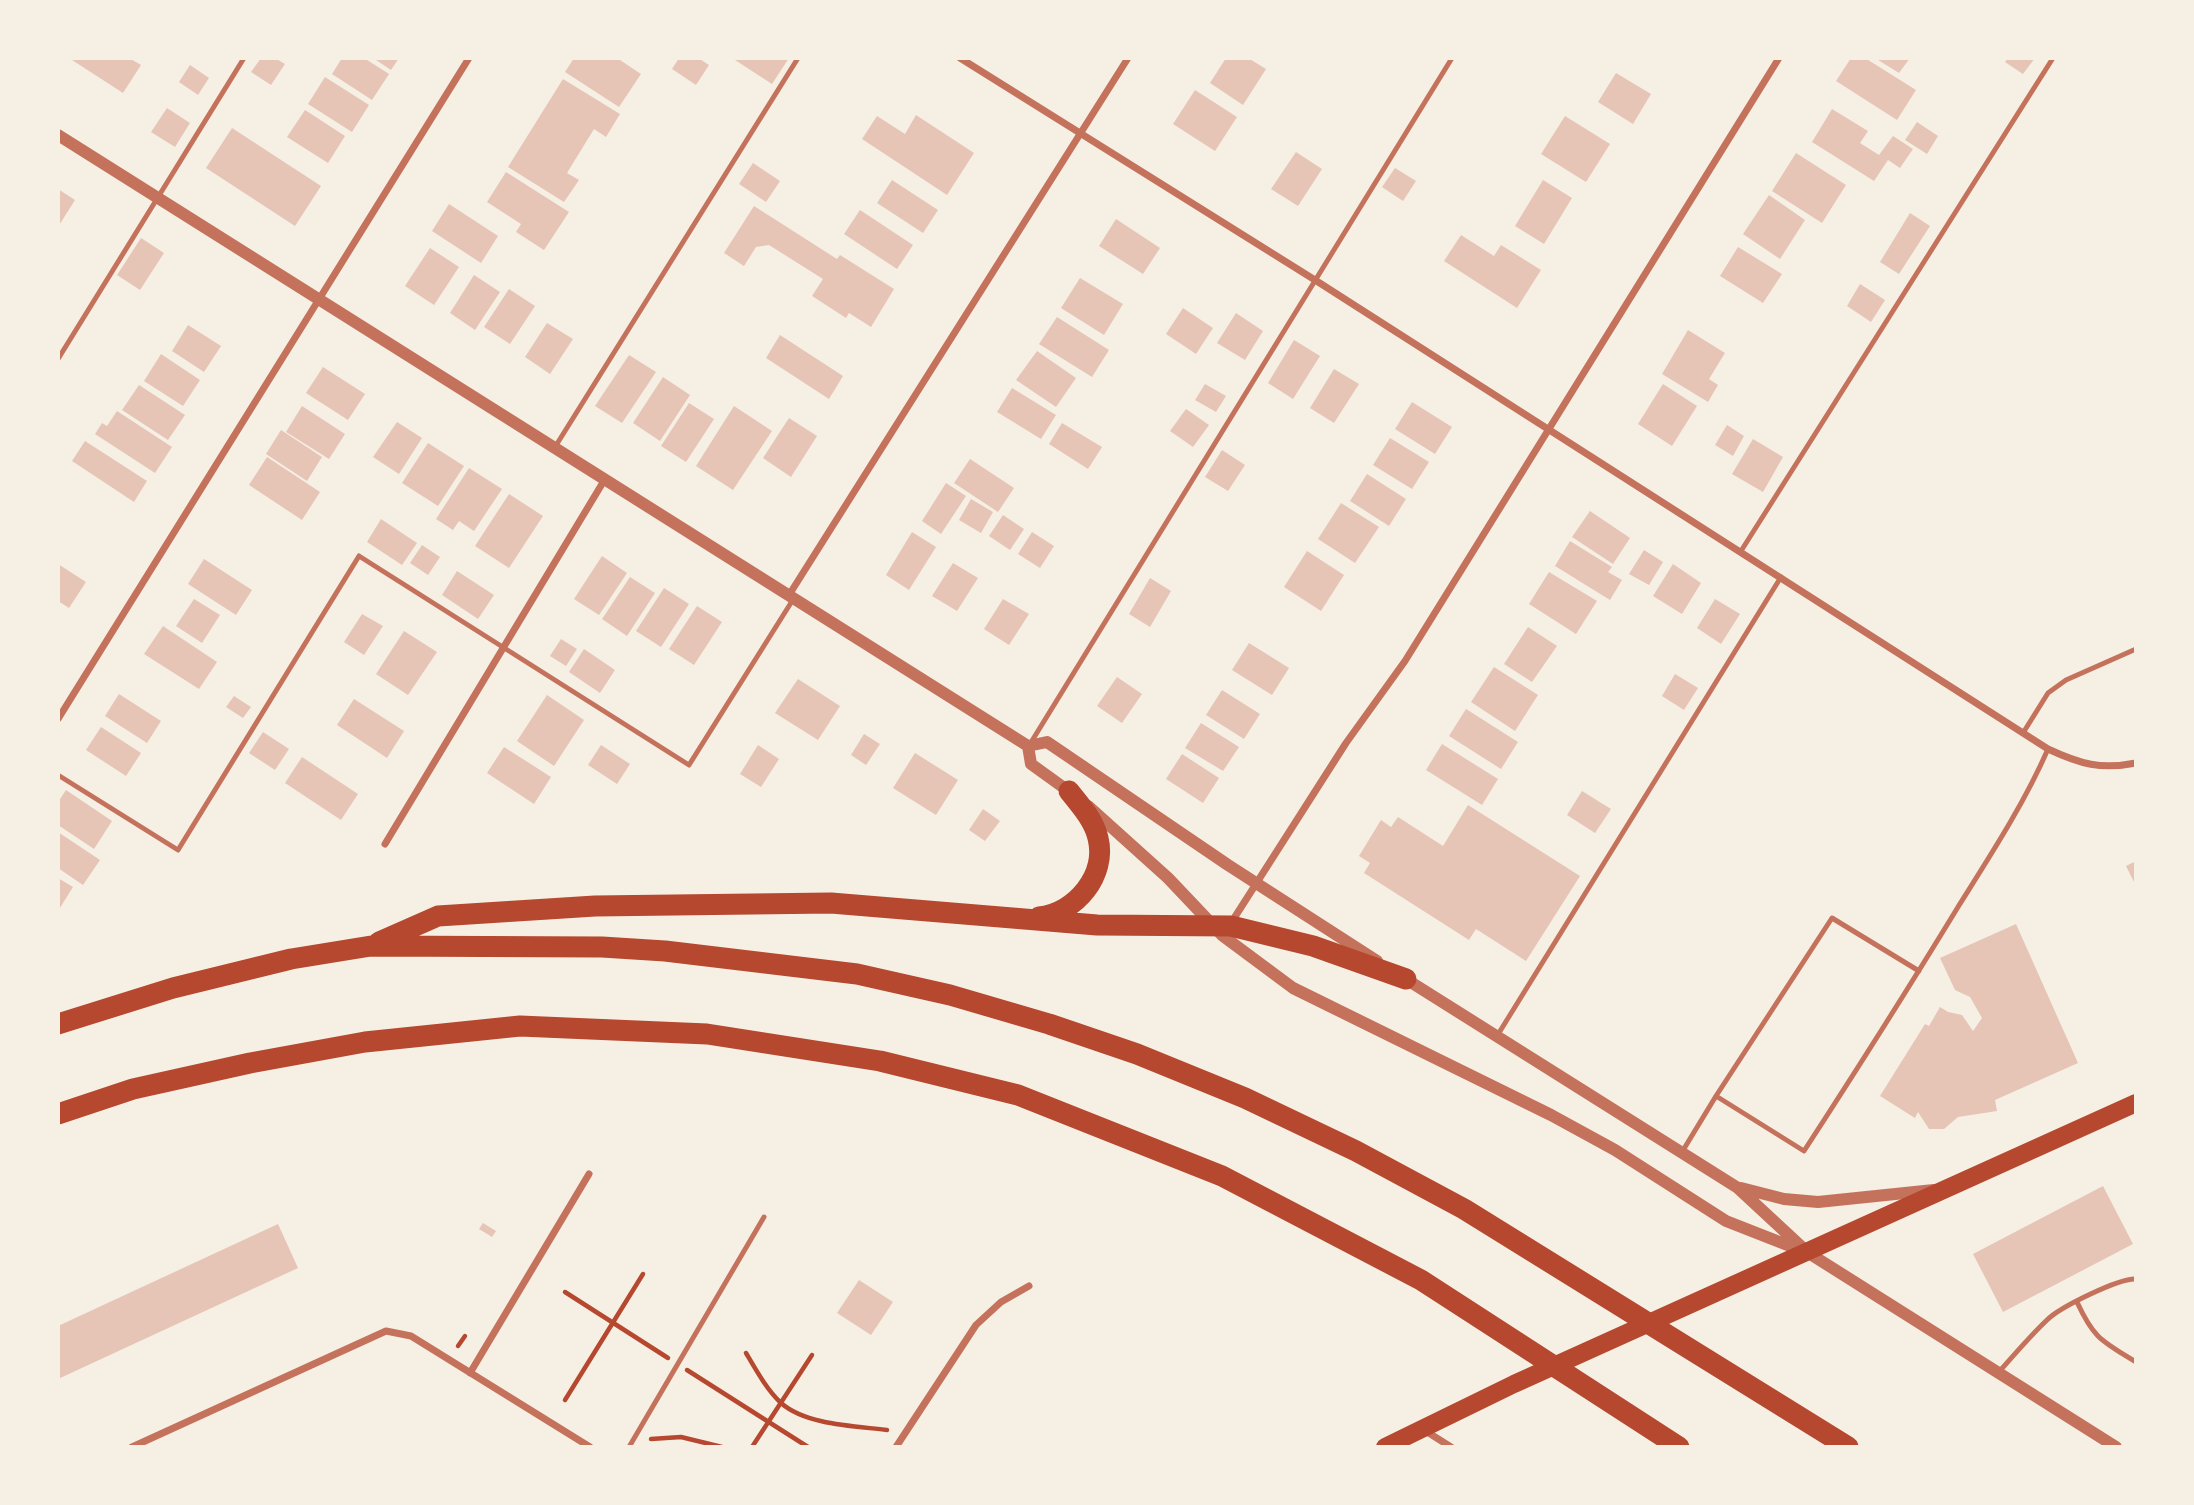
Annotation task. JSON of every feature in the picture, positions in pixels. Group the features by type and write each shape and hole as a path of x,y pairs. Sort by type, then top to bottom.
{"highway":[{"path":"1021,919 1046,916 1068,907 1085,890 1095,873 1099,853 1098,835 1069,791"},
{"path":"371,946 438,916 595,906 831,903 1097,925 1221,929 1312,946 1406,979"},
{"path":"58,1024 173,988 291,958 371,946 603,947 738,958 857,974 950,995 1049,1024 1137,1054 1245,1098 1356,1151 1464,1209 1848,1447"},
{"path":"58,1114 133,1089 250,1063 365,1042 520,1026 707,1034 880,1062 1018,1095 1222,1176 1421,1280 1679,1447"}],"main road":[{"path":"1385,1447 1514,1384 2136,1103"}],"street":[{"path":"58,719 469,58"},
{"path":"960,58 1315,280 2048,749 2089,765 2114,768 2136,763"},
{"path":"792,596 1128,58"},
{"path":"1221,929 1256,883 1346,743 1405,661 1779,58"},
{"path":"58,135 1028,746 1047,742 1256,883 1738,1188 1807,1252 2116,1447"},
{"path":"385,844 605,479"},
{"path":"1028,746 1031,764 1103,818 1221,929 1293,988 1551,1115 1615,1150 1726,1221 1807,1252"},
{"path":"470,1373 589,1174"},
{"path":"1738,1188 1784,1199 1818,1202 1948,1188"},
{"path":"897,1447 976,1325 1001,1302 1029,1286"},
{"path":"132,1447 386,1331 411,1336 590,1447"},
{"path":"1424,1430 1451,1447"}],"lane":[{"path":"58,359 244,58"},
{"path":"554,447 798,58"},
{"path":"1028,746 1452,58"},
{"path":"1741,551 2053,58"},
{"path":"58,775 178,850 359,556 690,765 792,596"},
{"path":"1496,1036 1781,577"},
{"path":"2023,733 2048,693 2066,680 2136,649"},
{"path":"1716,1096 1804,1152 1919,971 2035,778 2048,749"},
{"path":"1682,1152 1832,918 1919,971"},
{"path":"629,1447 764,1217"},
{"path":"1998,1373 2049,1317 2106,1286 2136,1279"},
{"path":"2077,1302 2089,1327 2101,1340 2136,1362"}],"path":[{"path":"565,1401 643,1274"},
{"path":"458,1346 465,1336"},
{"path":"746,1353 781,1403 797,1413 837,1424 887,1430"},
{"path":"752,1447 813,1355"},
{"path":"636,1435 652,1439 681,1437 722,1447"}],"building":[{"path":"129,58 141,65 123,93 72,60"},
{"path":"261,58 275,58 285,64 271,85 251,72"},
{"path":"342,58 364,58 389,74 372,100 332,74"},
{"path":"373,58 399,58 391,70"},
{"path":"574,58 617,58 641,74 619,107 565,72"},
{"path":"679,58 698,58 709,65 696,85 672,69"},
{"path":"789,58 772,84 735,60"},
{"path":"1226,58 1248,58 1266,69 1243,105 1210,83"},
{"path":"1851,58 1865,58 1916,90 1897,120 1836,81"},
{"path":"1875,58 1910,58 1899,73"},
{"path":"2008,58 2035,58 2023,74 2005,62"},
{"path":"190,65 209,78 198,95 179,82"},
{"path":"1616,73 1651,94 1633,124 1598,102"},
{"path":"325,77 369,105 352,132 308,104"},
{"path":"563,79 620,114 606,137 594,129 567,173 579,180 564,202 508,167"},
{"path":"1195,90 1237,117 1215,151 1173,124"},
{"path":"167,108 190,123 175,147 151,132"},
{"path":"1832,109 1868,131 1860,143 1879,155 1893,136 1913,149 1900,168 1888,160 1874,181 1812,142"},
{"path":"305,110 345,136 328,163 287,137"},
{"path":"916,115 974,153 947,195 862,139 877,116 905,134"},
{"path":"1565,116 1610,144 1586,182 1541,154"},
{"path":"1917,122 1938,136 1927,154 1905,140"},
{"path":"232,128 321,186 295,226 206,168"},
{"path":"1296,152 1322,169 1298,206 1271,189"},
{"path":"1796,153 1846,185 1822,223 1772,191"},
{"path":"753,163 780,181 766,202 739,184"},
{"path":"1395,168 1416,181 1403,201 1382,187"},
{"path":"506,172 569,212 544,250 516,232 521,224 487,202"},
{"path":"892,180 938,210 923,233 877,203"},
{"path":"1543,180 1572,198 1544,244 1515,226"},
{"path":"58,189 75,200 58,227"},
{"path":"1769,195 1805,220 1780,259 1743,234"},
{"path":"449,204 498,236 481,263 432,231"},
{"path":"754,206 837,259 840,255 894,289 871,327 849,313 846,318 812,296 823,279 769,245 756,247 744,266 724,253"},
{"path":"860,210 913,245 897,269 844,234"},
{"path":"1910,213 1930,226 1899,274 1880,262"},
{"path":"1116,219 1160,248 1143,274 1099,246"},
{"path":"1461,235 1494,256 1501,245 1541,270 1517,308 1444,261"},
{"path":"141,238 164,253 140,290 117,275"},
{"path":"1738,247 1782,274 1763,303 1720,276"},
{"path":"430,248 459,267 434,305 405,286"},
{"path":"474,275 500,292 475,330 450,313"},
{"path":"1080,278 1123,304 1104,335 1061,308"},
{"path":"1860,284 1885,300 1871,322 1847,306"},
{"path":"509,289 535,306 510,344 484,327"},
{"path":"1183,308 1213,328 1196,354 1166,334"},
{"path":"1236,313 1263,331 1245,360 1217,343"},
{"path":"1057,317 1109,350 1092,377 1039,344"},
{"path":"547,323 573,339 550,374 525,357"},
{"path":"188,325 221,346 204,372 172,351"},
{"path":"1688,330 1725,353 1709,379 1718,385 1708,402 1662,374"},
{"path":"780,335 843,376 829,399 766,358"},
{"path":"1294,340 1320,356 1293,399 1268,383"},
{"path":"1037,351 1076,378 1056,407 1016,380"},
{"path":"161,354 200,380 183,406 144,381"},
{"path":"629,355 656,372 622,423 595,406"},
{"path":"323,367 365,394 348,420 306,393"},
{"path":"1334,369 1359,384 1334,423 1310,408"},
{"path":"663,377 690,395 660,441 633,423"},
{"path":"1205,384 1226,396 1216,412 1195,400"},
{"path":"1663,384 1697,406 1672,446 1638,424"},
{"path":"139,385 185,415 168,440 122,410"},
{"path":"1012,388 1056,415 1041,439 997,412"},
{"path":"1412,402 1452,427 1435,454 1395,429"},
{"path":"689,403 714,419 686,462 661,446"},
{"path":"302,406 345,434 329,459 286,432"},
{"path":"734,406 772,431 733,490 696,466"},
{"path":"1186,409 1209,425 1193,447 1170,431"},
{"path":"117,411 172,447 155,473 95,434 102,423 107,426"},
{"path":"789,418 817,436 791,477 763,458"},
{"path":"397,422 422,438 399,474 373,457"},
{"path":"1062,423 1102,447 1088,469 1049,444"},
{"path":"1727,425 1744,436 1733,456 1715,445"},
{"path":"281,430 322,457 307,481 266,454"},
{"path":"1390,438 1429,462 1412,489 1373,465"},
{"path":"1753,439 1783,457 1763,492 1732,474"},
{"path":"85,441 147,481 134,502 72,461"},
{"path":"428,443 464,466 438,506 402,483"},
{"path":"1222,450 1245,465 1228,491 1205,477"},
{"path":"267,457 320,492 302,520 249,485"},
{"path":"970,459 1014,488 998,512 954,483"},
{"path":"469,468 502,489 474,531 459,521 453,530 436,519"},
{"path":"1367,474 1406,499 1389,526 1350,501"},
{"path":"946,483 966,496 941,534 922,521"},
{"path":"509,494 543,516 509,568 475,546"},
{"path":"971,499 993,512 981,533 959,520"},
{"path":"1341,503 1379,527 1355,563 1318,539"},
{"path":"1590,511 1630,538 1613,564 1572,537"},
{"path":"1003,515 1024,529 1010,550 989,536"},
{"path":"381,519 417,543 402,565 367,542"},
{"path":"912,532 936,547 909,590 886,575"},
{"path":"1032,532 1054,546 1040,568 1018,554"},
{"path":"1570,541 1612,567 1608,572 1622,580 1610,600 1555,566"},
{"path":"422,545 440,557 428,575 410,563"},
{"path":"1644,550 1663,562 1649,585 1629,574"},
{"path":"1307,551 1344,575 1321,611 1284,587"},
{"path":"602,556 627,573 599,615 574,599"},
{"path":"204,559 252,590 236,615 188,584"},
{"path":"953,563 978,578 957,611 932,596"},
{"path":"58,564 86,582 69,608 58,601"},
{"path":"1673,564 1701,583 1682,614 1653,596"},
{"path":"457,571 494,595 478,619 442,595"},
{"path":"1549,572 1597,601 1576,634 1529,604"},
{"path":"630,577 655,593 627,636 602,619"},
{"path":"1150,578 1171,591 1150,627 1129,614"},
{"path":"664,588 689,604 661,647 636,631"},
{"path":"194,599 220,615 202,643 176,626"},
{"path":"1003,599 1029,614 1009,645 984,629"},
{"path":"1715,599 1740,614 1721,644 1697,628"},
{"path":"697,606 722,622 694,665 669,649"},
{"path":"362,614 383,626 364,655 344,642"},
{"path":"163,626 217,662 199,689 144,654"},
{"path":"1528,627 1557,646 1532,682 1504,664"},
{"path":"404,631 437,652 408,695 376,674"},
{"path":"561,639 577,649 566,666 550,656"},
{"path":"1249,643 1289,668 1272,695 1232,670"},
{"path":"584,649 615,670 600,693 569,672"},
{"path":"1494,667 1538,695 1515,731 1471,702"},
{"path":"1675,674 1698,688 1684,710 1662,696"},
{"path":"1117,677 1142,694 1122,723 1097,706"},
{"path":"798,679 840,706 818,740 775,713"},
{"path":"1222,690 1260,714 1244,739 1206,715"},
{"path":"119,694 161,721 147,743 105,716"},
{"path":"547,695 584,720 554,766 517,741"},
{"path":"234,696 251,707 243,718 226,707"},
{"path":"354,699 404,731 387,758 337,725"},
{"path":"1466,709 1518,742 1501,769 1449,736"},
{"path":"1201,723 1239,747 1223,771 1185,748"},
{"path":"101,727 141,753 126,776 86,750"},
{"path":"263,732 289,749 275,770 249,753"},
{"path":"864,734 880,744 866,765 851,755"},
{"path":"1442,744 1498,779 1482,805 1426,770"},
{"path":"601,745 630,764 617,784 588,765"},
{"path":"758,745 779,759 761,787 740,774"},
{"path":"504,747 551,777 534,804 487,773"},
{"path":"915,753 958,780 936,815 893,788"},
{"path":"1182,754 1219,778 1203,803 1166,779"},
{"path":"302,757 358,794 341,820 285,783"},
{"path":"66,790 112,821 94,849 58,825 58,802"},
{"path":"1582,791 1611,809 1595,833 1567,815"},
{"path":"1468,805 1580,876 1526,961 1476,929 1469,940 1364,873 1370,863 1359,856 1381,820 1391,827 1398,817 1443,846"},
{"path":"983,809 1000,821 985,841 969,830"},
{"path":"58,832 100,860 83,885 58,868"},
{"path":"2136,861 2136,886 2126,866"},
{"path":"58,878 73,887 58,911"},
{"path":"2016,924 2078,1063 1995,1100 1997,1111 1958,1117 1944,1129 1929,1129 1918,1112 1915,1118 1880,1096 1925,1024 1929,1026 1940,1007 1962,1015 1973,1031 1982,1018 1970,997 1955,990 1940,958"},
{"path":"2103,1186 2133,1244 2003,1312 1973,1254"},
{"path":"483,1223 496,1231 492,1237 479,1229"},
{"path":"278,1224 298,1268 58,1379 58,1326"},
{"path":"859,1280 893,1302 871,1335 837,1313"}]}
